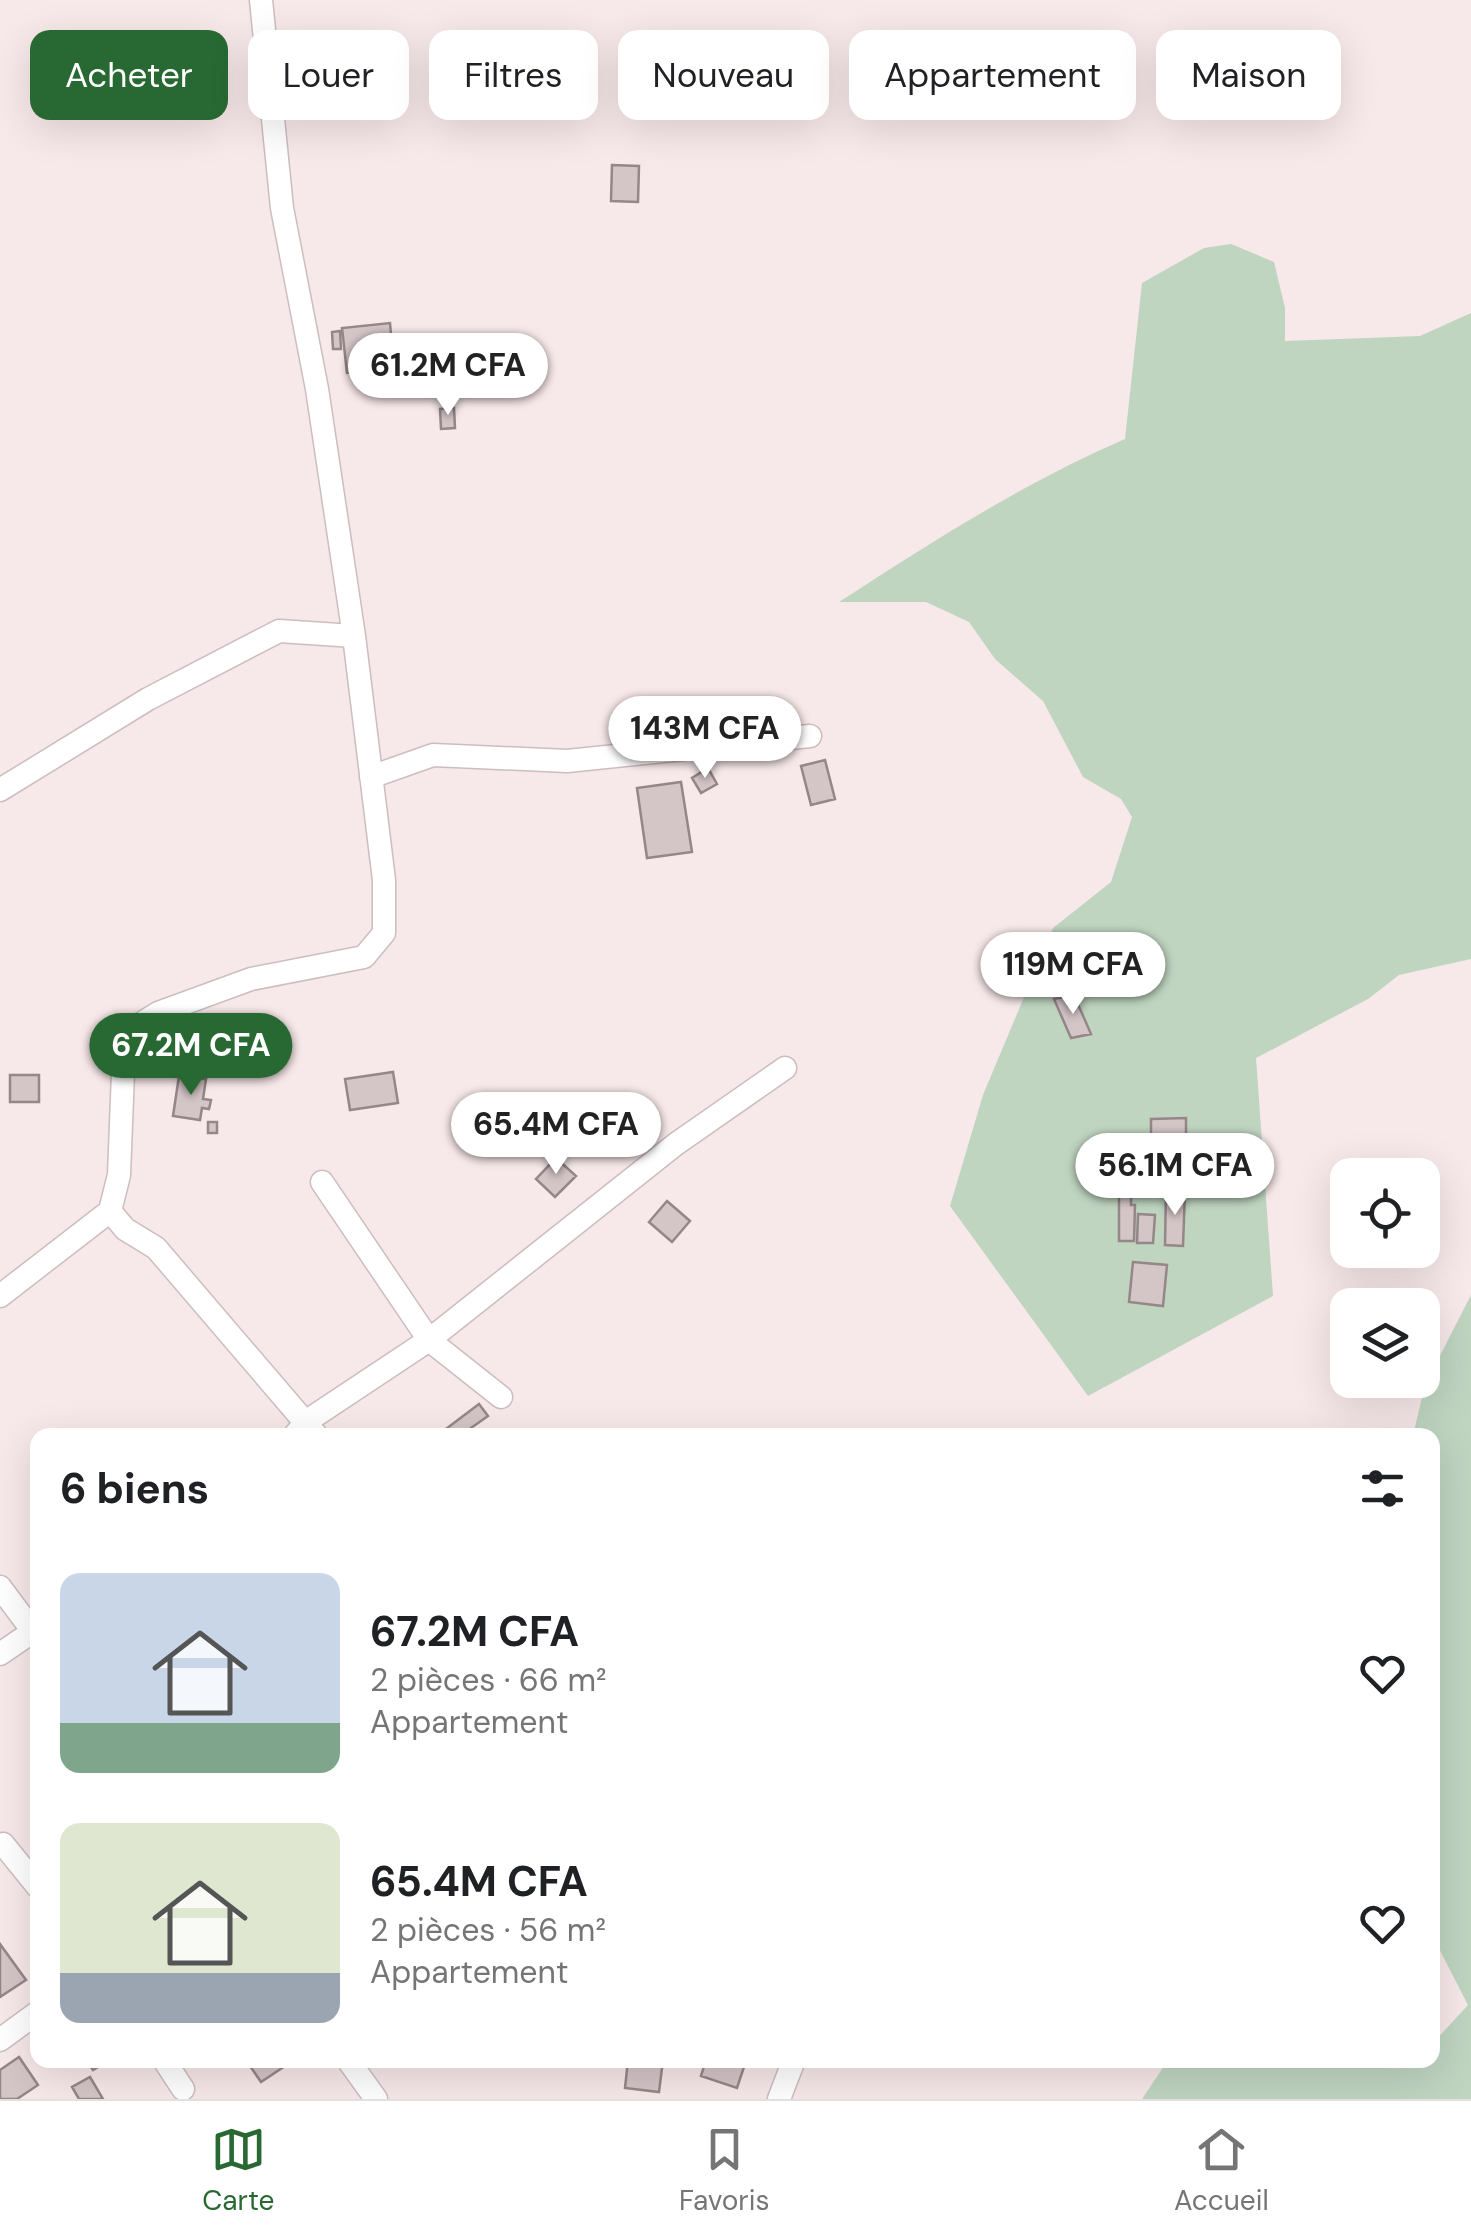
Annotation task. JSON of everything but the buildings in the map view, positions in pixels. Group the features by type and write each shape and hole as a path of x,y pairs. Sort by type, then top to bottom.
{"street":[{"path":"0,1296 110,1212 119,1175 124,1047 134,1028 158,1013 251,979 364,958 384,933 384,880 354,636 317,390 282,208 261,0"},
{"path":"0,790 148,699 279,631 354,636"},
{"path":"372,777 433,754 566,760 810,736"},
{"path":"309,1428 430,1340 676,1144 785,1068"},
{"path":"322,1182 430,1340 500,1396"},
{"path":"110,1212 125,1229 156,1248 304,1428"},
{"path":"0,1587 30,1625"},
{"path":"0,1654 30,1636"},
{"path":"3,1844 30,1877"},
{"path":"0,2040 30,2018"},
{"path":"169,2068 183,2089"},
{"path":"354,2068 376,2099"},
{"path":"779,2099 791,2068"}],"green space":[{"path":"1231,244 1274,262 1285,308 1285,341 1420,336 1471,313 1471,959 1399,975 1368,999 1256,1058 1273,1296 1088,1396 950,1206 983,1095 1053,928 1111,882 1132,817 1121,799 1083,777 1043,701 995,659 969,622 926,602 839,602 1014,494 1125,439 1142,283 1204,248"},
{"path":"1471,1295 1471,2099 1142,2099 1163,2068 1440,2068 1440,2035 1468,2005 1440,1951 1440,1428 1415,1428 1422,1398 1440,1398 1440,1356"}]}
